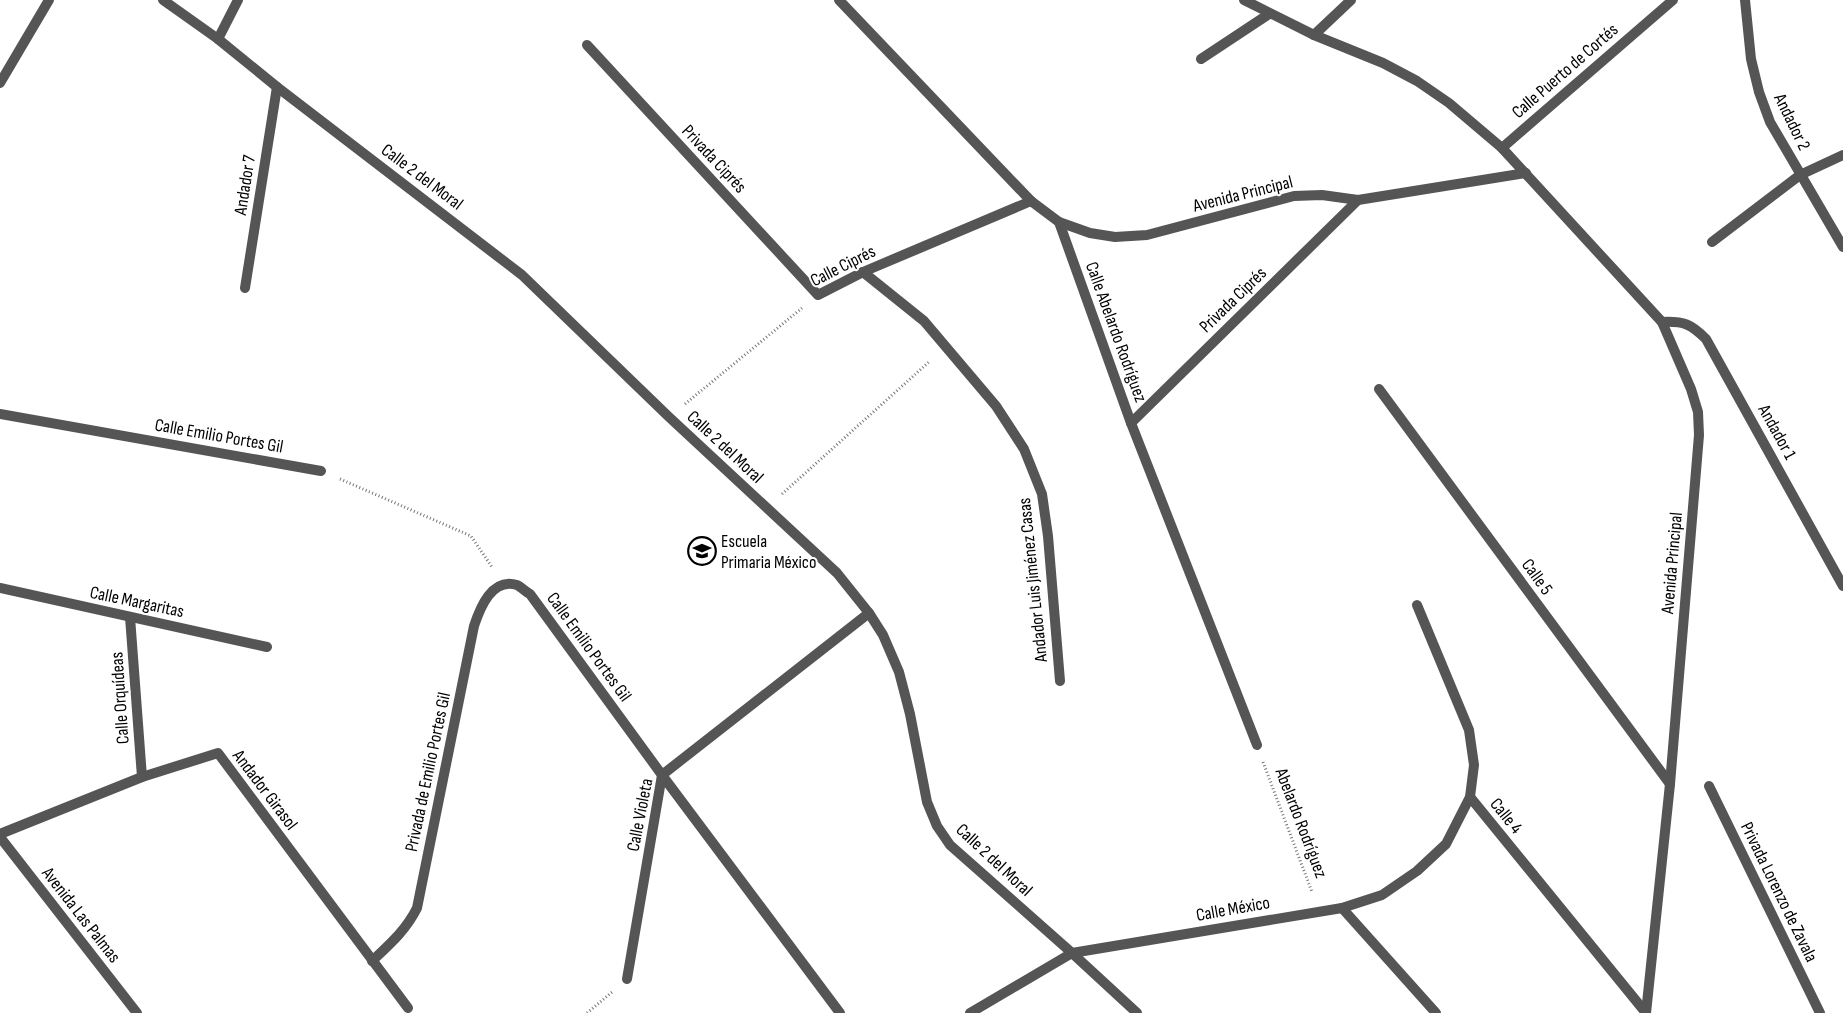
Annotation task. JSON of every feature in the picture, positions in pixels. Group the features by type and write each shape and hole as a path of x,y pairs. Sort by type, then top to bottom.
{"street":[{"path":"0,83 49,0"},
{"name":"Calle 2 del Moral","path":"163,0 218,39 277,87 522,275 669,417 837,573 869,613 883,635 899,672 910,714 927,802 937,826 950,846 1137,1013"},
{"path":"218,39 238,0"},
{"path":"839,0 1031,201 1059,222"},
{"name":"Avenida Principal","path":"1244,0 1269,14 1314,35 1383,63 1417,81 1449,103 1502,148 1662,322 1691,389 1698,412 1700,435 1670,784 1646,1013"},
{"path":"1314,35 1351,0"},
{"name":"Calle Puerto de Cortés","path":"1502,148 1673,0"},
{"name":"Andador 2","path":"1745,0 1751,59 1759,92 1770,122 1843,247"},
{"path":"1201,59 1269,14"},
{"name":"Privada Ciprés","path":"587,45 818,295"},
{"name":"Andador 7","path":"245,288 277,87"},
{"path":"1712,242 1800,175 1843,155"},
{"name":"Avenida Principal","path":"1059,222 1090,234 1115,237 1147,235 1294,196 1322,195 1358,200 1526,173"},
{"name":"Privada Ciprés","path":"1131,423 1358,200"},
{"name":"Calle Ciprés","path":"818,295 863,272 1031,201"},
{"name":"Calle Abelardo Rodríguez","path":"1059,222 1131,423 1257,746"},
{"name":"Andador Luis Jiménez Casas","path":"863,272 924,321 996,406 1024,449 1042,494 1048,536 1060,681"},
{"name":"Andador 1","path":"1662,322 1680,321 1694,327 1706,339 1843,586"},
{"name":"Calle 5","path":"1379,389 1670,784"},
{"name":"Calle Emilio Portes Gil","path":"0,414 321,471"},
{"name":"Calle Emilio Portes Gil","path":"504,584 516,585 530,594 662,775 840,1013"},
{"name":"Privada de Emilio Portes Gil","path":"372,961 402,933 417,908 474,626 481,607 490,593 504,584"},
{"name":"Calle Margaritas","path":"0,588 267,648"},
{"name":"Calle 4","path":"1417,604 1469,730 1474,765 1470,797 1646,1013"},
{"name":"Calle Violeta","path":"628,979 662,775 869,613"},
{"name":"Calle Orquídeas","path":"130,617 142,777"},
{"name":"Andador Girasol","path":"0,836 142,777 218,753 372,961"},
{"name":"Privada Lorenzo de Zavala","path":"1710,786 1820,1013"},
{"name":"Calle México","path":"970,1013 1072,953 1342,908 1382,895 1417,871 1446,844 1470,797"},
{"name":"Avenida Las Palmas","path":"0,836 137,1013"},
{"path":"1342,908 1436,1013"},
{"path":"372,961 408,1008"}],"path":[{"name":"Calle Ciprés","path":"669,417 818,295"},
{"path":"767,508 946,346"},
{"path":"321,471 471,536 504,584"},
{"name":"Abelardo Rodríguez","path":"1257,746 1320,911"},
{"path":"587,1013 628,979"}],"place":[{"name":"Escuela Primaria México","path":"702,551"}]}
